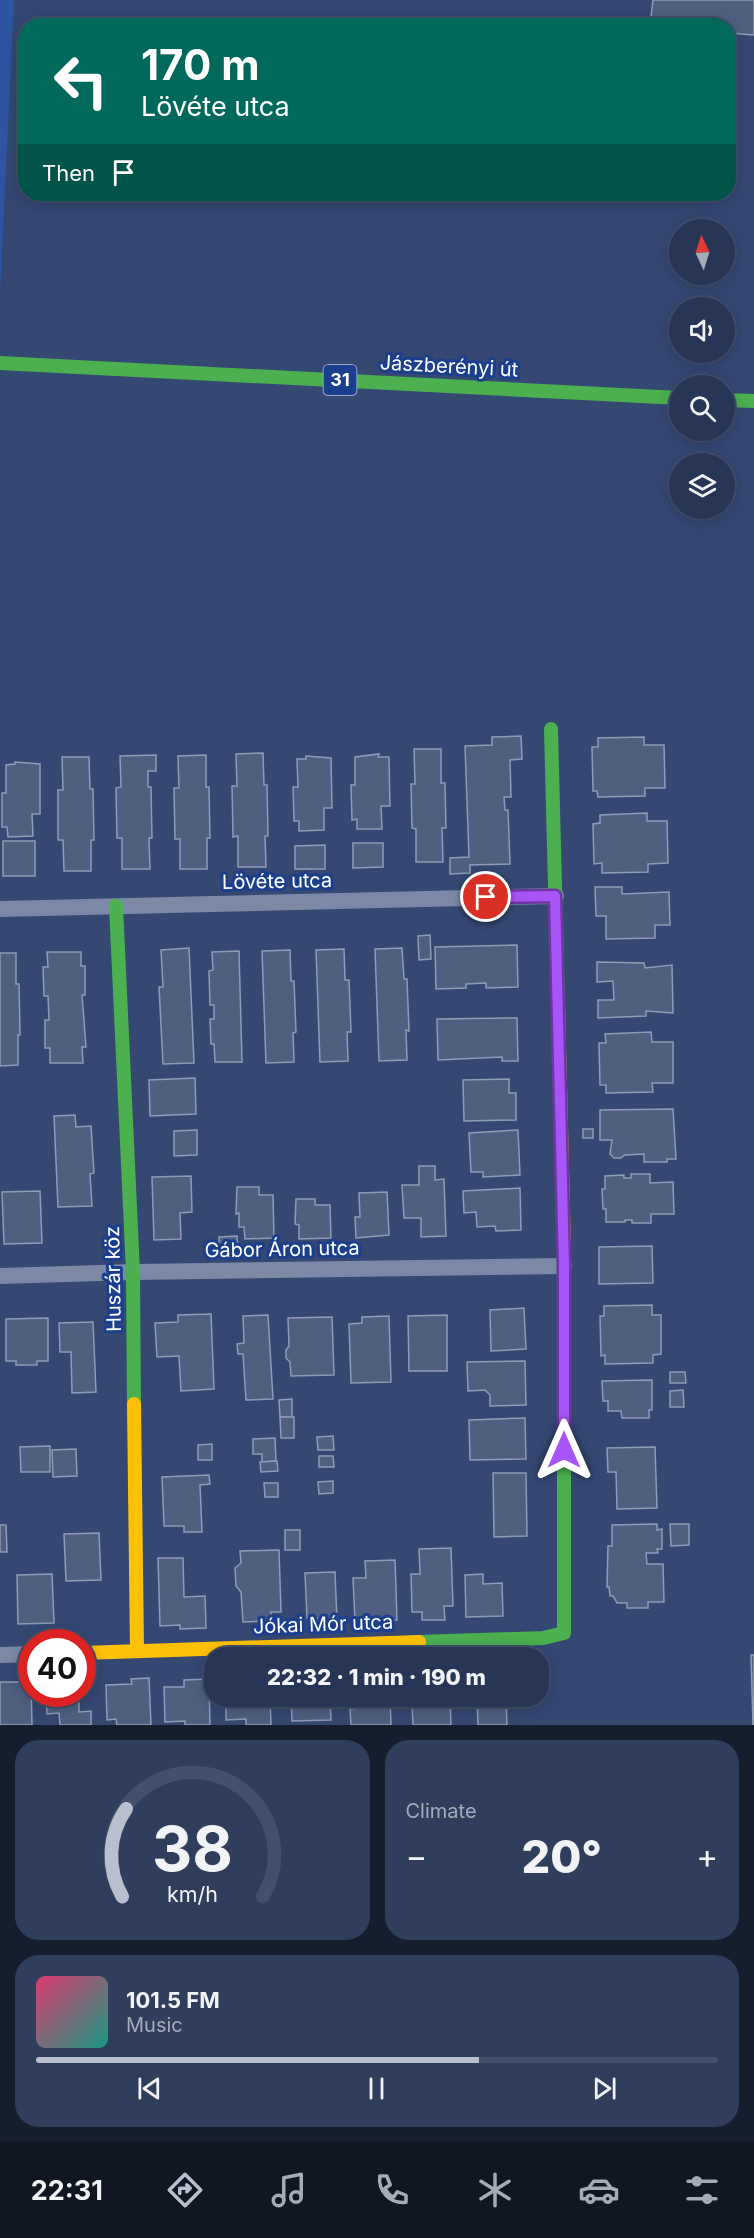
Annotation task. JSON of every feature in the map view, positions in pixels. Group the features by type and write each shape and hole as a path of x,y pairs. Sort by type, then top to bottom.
{"street":[{"name":"Jászberényi út","path":"0,363 669,397"},
{"path":"735,400 754,401"},
{"path":"551,729 564,1266"},
{"name":"Lövéte utca","path":"0,909 555,896"},
{"name":"Huszár köz","path":"116,906 133,1272 136,1652"},
{"name":"Gábor Áron utca","path":"0,1276 564,1266"},
{"name":"Jókai Mór utca","path":"96,1653 543,1638 564,1633 564,1266"},
{"path":"0,1655 18,1654"}],"shaded area":[{"path":"0,0 14,0 0,293"}],"building":[{"path":"653,0 754,0 754,35 736,34 736,18 651,18"},
{"path":"521,736 522,759 510,760 511,797 504,797 505,810 508,810 510,864 470,865 470,873 450,874 450,858 469,857 465,746 492,745 492,737"},
{"path":"644,737 644,745 664,745 665,788 645,788 645,796 598,797 597,791 593,791 592,747 598,747 598,738"},
{"path":"414,749 441,749 441,783 445,783 446,828 442,828 443,862 416,862 416,829 412,828 411,784 415,784"},
{"path":"263,753 264,785 267,785 266,867 238,867 238,836 233,837 232,786 237,786 236,754"},
{"path":"379,754 378,757 389,757 390,806 381,806 382,829 357,829 357,819 352,820 351,785 355,785 355,757"},
{"path":"156,755 156,771 148,771 148,787 151,787 150,869 122,869 122,838 117,838 116,788 121,787 120,756"},
{"path":"206,755 210,838 207,838 207,869 180,869 180,839 175,839 174,788 179,788 178,756"},
{"path":"306,756 331,758 332,808 324,808 324,830 299,831 299,821 294,821 293,787 298,787 297,759 306,759"},
{"path":"62,757 89,757 90,789 93,789 94,840 91,840 91,871 64,871 63,840 58,840 58,790 63,790"},
{"path":"15,762 40,764 40,814 32,814 33,836 8,837 7,827 2,827 2,793 6,793 6,765 15,764"},
{"path":"647,813 647,821 667,821 668,863 648,864 648,872 602,873 602,863 594,864 593,824 600,823 600,815"},
{"path":"3,841 35,841 35,876 3,876"},
{"path":"353,843 383,843 383,867 353,868"},
{"path":"325,845 325,869 295,869 295,846"},
{"path":"595,887 622,887 622,894 669,892 670,925 655,925 655,938 606,939 606,916 596,916"},
{"path":"430,935 431,959 419,960 418,936"},
{"path":"517,945 518,987 486,988 486,983 466,984 466,988 436,989 435,947"},
{"path":"189,948 194,1063 163,1064 159,987 163,987 161,950"},
{"path":"402,948 404,979 407,979 409,1031 406,1030 407,1060 379,1061 375,949"},
{"path":"344,949 345,980 349,980 351,1032 347,1032 348,1061 320,1062 316,950"},
{"path":"290,950 296,1032 293,1033 294,1062 266,1063 262,951"},
{"path":"239,951 242,1062 215,1062 214,1044 211,1044 210,1019 214,1019 214,1005 210,1005 209,971 213,970 212,952"},
{"path":"47,952 81,952 81,966 85,966 85,995 82,995 86,1047 82,1047 83,1063 50,1063 50,1048 45,1048 45,1020 49,1020 48,996 44,996 43,967 48,967"},
{"path":"0,953 16,953 20,1035 18,1035 18,1065 0,1066"},
{"path":"597,962 644,963 645,968 672,965 673,1013 646,1011 646,1016 598,1018 598,1000 614,1000 613,981 597,982"},
{"path":"517,1018 518,1061 502,1061 502,1057 438,1060 437,1019"},
{"path":"651,1032 652,1042 673,1042 673,1083 652,1083 653,1092 606,1093 606,1085 600,1085 599,1043 606,1043 605,1034"},
{"path":"195,1078 196,1114 150,1116 149,1080"},
{"path":"509,1079 509,1093 516,1093 516,1120 464,1121 463,1080"},
{"path":"673,1109 676,1159 667,1159 667,1162 644,1162 644,1154 614,1158 610,1154 612,1140 600,1140 600,1110"},
{"path":"75,1115 76,1127 91,1126 94,1173 90,1174 92,1206 58,1207 54,1116"},
{"path":"583,1129 593,1129 593,1138 583,1138"},
{"path":"197,1130 197,1155 174,1156 174,1131"},
{"path":"518,1130 520,1175 483,1177 483,1172 471,1172 469,1133"},
{"path":"419,1166 435,1166 435,1180 444,1179 446,1236 421,1237 421,1218 404,1218 402,1185 419,1185"},
{"path":"631,1174 650,1174 650,1183 673,1182 674,1214 651,1214 651,1223 632,1223 632,1220 606,1222 602,1189 605,1189 605,1176 624,1175 624,1178 631,1178"},
{"path":"191,1176 192,1212 180,1213 181,1239 154,1240 152,1177"},
{"path":"237,1187 259,1187 259,1195 273,1195 274,1238 245,1239 244,1227 239,1227 239,1213 236,1214"},
{"path":"520,1188 521,1230 496,1231 495,1226 477,1227 476,1212 464,1213 463,1191"},
{"path":"40,1191 42,1243 4,1244 2,1192"},
{"path":"387,1192 389,1235 356,1238 355,1217 360,1217 359,1193"},
{"path":"296,1199 315,1199 315,1205 330,1205 331,1238 299,1239 299,1225 295,1224"},
{"path":"237,1236 238,1253 219,1253 219,1237"},
{"path":"652,1246 653,1283 599,1284 599,1247"},
{"path":"652,1305 652,1315 661,1315 661,1354 653,1355 653,1363 605,1364 605,1355 601,1356 600,1316 604,1316 604,1306"},
{"path":"524,1308 526,1349 491,1351 490,1310"},
{"path":"211,1314 214,1389 181,1391 179,1356 157,1357 155,1323 178,1322 178,1315"},
{"path":"268,1315 273,1399 246,1400 243,1354 238,1354 237,1344 244,1343 243,1316"},
{"path":"447,1315 447,1371 409,1371 408,1316"},
{"path":"389,1316 391,1382 351,1383 349,1324 362,1323 362,1317"},
{"path":"332,1317 334,1375 291,1376 290,1362 286,1358 286,1350 289,1346 288,1318"},
{"path":"48,1318 48,1361 37,1361 37,1365 16,1365 16,1361 6,1361 6,1319"},
{"path":"93,1322 96,1392 72,1393 71,1352 60,1352 59,1323"},
{"path":"525,1361 526,1405 490,1406 490,1395 485,1390 468,1391 467,1362"},
{"path":"670,1372 685,1372 686,1383 670,1383"},
{"path":"652,1380 652,1410 649,1410 649,1418 622,1418 621,1411 608,1411 608,1401 603,1401 602,1381"},
{"path":"683,1390 684,1407 670,1407 670,1391"},
{"path":"292,1399 292,1417 280,1417 279,1400"},
{"path":"280,1417 294,1417 294,1438 281,1438"},
{"path":"525,1418 526,1459 470,1460 469,1420"},
{"path":"333,1436 334,1450 318,1450 317,1437"},
{"path":"275,1438 276,1461 262,1462 262,1454 253,1454 253,1439"},
{"path":"212,1444 212,1460 198,1460 198,1445"},
{"path":"50,1446 50,1472 21,1472 20,1447"},
{"path":"655,1447 657,1508 617,1509 616,1472 608,1472 607,1448"},
{"path":"76,1449 77,1476 53,1477 52,1450"},
{"path":"319,1456 333,1456 334,1467 319,1467"},
{"path":"277,1461 278,1471 261,1472 260,1462"},
{"path":"493,1473 526,1473 527,1536 494,1537"},
{"path":"209,1475 210,1484 200,1485 202,1532 184,1532 184,1526 164,1526 162,1477"},
{"path":"333,1481 333,1493 319,1494 318,1482"},
{"path":"264,1483 278,1483 278,1497 265,1497"},
{"path":"657,1524 657,1530 662,1529 662,1549 657,1549 658,1553 646,1553 647,1564 663,1564 664,1602 648,1602 648,1608 627,1608 627,1603 617,1603 613,1596 610,1596 609,1587 607,1587 608,1546 612,1546 612,1525"},
{"path":"670,1524 689,1524 689,1545 671,1546"},
{"path":"0,1525 6,1525 7,1552 0,1552"},
{"path":"285,1530 300,1530 300,1550 285,1550"},
{"path":"99,1533 101,1580 66,1581 64,1534"},
{"path":"451,1548 453,1606 444,1606 445,1620 422,1620 422,1612 412,1612 411,1574 420,1574 419,1549"},
{"path":"279,1550 281,1612 271,1612 271,1621 243,1622 241,1592 236,1586 235,1568 241,1563 240,1551"},
{"path":"158,1558 183,1558 184,1597 205,1596 206,1628 180,1629 180,1625 160,1626"},
{"path":"395,1560 397,1620 355,1621 353,1578 366,1578 365,1561"},
{"path":"335,1572 337,1621 317,1621 317,1618 307,1618 305,1573"},
{"path":"52,1574 54,1623 18,1624 17,1575"},
{"path":"483,1574 483,1584 502,1583 503,1616 466,1617 465,1575"},
{"path":"751,1655 754,1655 754,1725 753,1725"},
{"path":"149,1678 151,1725 117,1725 116,1719 107,1720 106,1685 132,1684 131,1679"},
{"path":"204,1679 204,1707 210,1707 210,1725 185,1725 185,1721 165,1722 164,1687 184,1687 184,1680"},
{"path":"0,1682 18,1682 18,1707 32,1707 32,1725 0,1725"},
{"path":"47,1707 79,1707 79,1712 91,1711 91,1725 60,1725 59,1713 47,1714"},
{"path":"226,1707 270,1707 271,1725 246,1725 246,1719 226,1720"},
{"path":"291,1707 330,1707 331,1720 292,1721"},
{"path":"390,1707 391,1725 351,1725 350,1709"},
{"path":"412,1707 450,1707 451,1725 413,1725"},
{"path":"477,1707 506,1707 507,1725 478,1725"}],"traffic: fast":[{"path":"0,363 669,397"},
{"path":"735,400 754,401"},
{"path":"551,729 558,1004"},
{"path":"116,906 133,1272 134,1404"},
{"path":"419,1642 543,1638 564,1633 564,1248"}],"traffic: slow":[{"path":"558,1004 564,1248"},
{"path":"134,1404 137,1651"},
{"path":"96,1653 419,1642"}],"route":[{"path":"486,897 555,896 564,1266 564,1450"}]}
